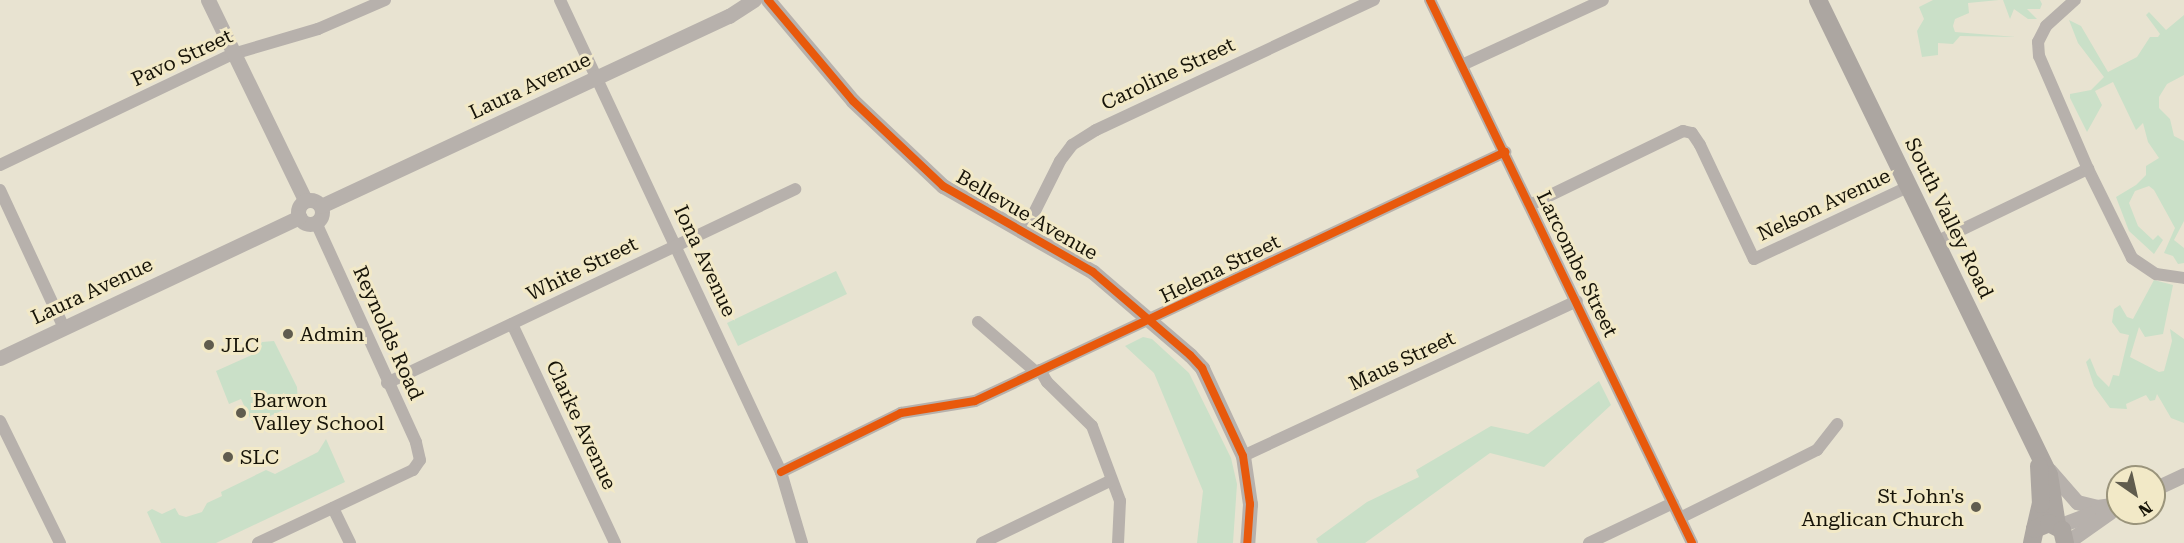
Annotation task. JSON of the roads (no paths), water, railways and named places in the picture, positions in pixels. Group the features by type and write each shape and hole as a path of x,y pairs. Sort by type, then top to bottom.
{"main road":[{"name":"South Valley Road","path":"1818,0 2038,455 2054,491 2058,525 2066,543"},
{"name":"South Valley Road","path":"2030,536 2041,504 2038,455"},
{"path":"2030,536 2046,523 2058,525"}],"street":[{"path":"208,0 305,200"},
{"name":"Pavo Street","path":"0,165 233,54 318,29 385,0"},
{"name":"Iona Avenue","path":"560,0 782,472 802,543"},
{"name":"Laura Avenue","path":"321,206 729,16 754,0"},
{"name":"Bellevue Avenue","path":"768,0 853,101 944,186 1093,272 1153,320 1202,368 1243,456 1250,504 1247,543"},
{"name":"Caroline Street","path":"1024,233 1060,161 1072,145 1096,130 1374,0"},
{"name":"Larcombe Street","path":"1430,0 1692,543"},
{"path":"1462,64 1603,0"},
{"path":"2075,0 2046,26 2038,42 2039,54 2088,169 2132,258 2156,274 2184,278"},
{"name":"Nelson Avenue","path":"1530,205 1683,131 1692,133 1700,145 1754,260 1908,187"},
{"name":"Helena Street","path":"782,472 901,413 972,403 1153,320 1505,152"},
{"path":"1936,242 2088,169"},
{"name":"White Street","path":"387,383 795,189"},
{"path":"0,190 64,327"},
{"path":"305,200 313,200 321,206 321,216 316,222 308,224 299,217 299,206 305,200"},
{"name":"Laura Avenue","path":"0,358 299,217"},
{"name":"Reynolds Road","path":"316,222 419,450 420,461 414,470 333,508"},
{"name":"Maus Street","path":"1243,456 1576,302"},
{"path":"978,321 1038,371 1092,426 1121,512 1118,543"},
{"name":"Clarke Avenue","path":"512,324 615,543"},
{"path":"0,421 60,543"},
{"path":"1680,518 1817,450 1837,424"},
{"path":"2038,455 2077,502 2097,507 2106,506"},
{"path":"2166,483 2184,475"},
{"path":"982,543 1112,480"},
{"path":"1589,543 1673,503"},
{"path":"258,543 333,508 350,543"},
{"path":"2058,525 2106,509"},
{"path":"2066,543 2106,514"}],"place":[{"name":"Admin","path":"288,334"},
{"name":"JLC","path":"209,345"},
{"name":"Barwon Valley School","path":"241,413"},
{"name":"SLC","path":"228,457"},
{"name":"St John's Anglican Church","path":"1976,507"}]}
